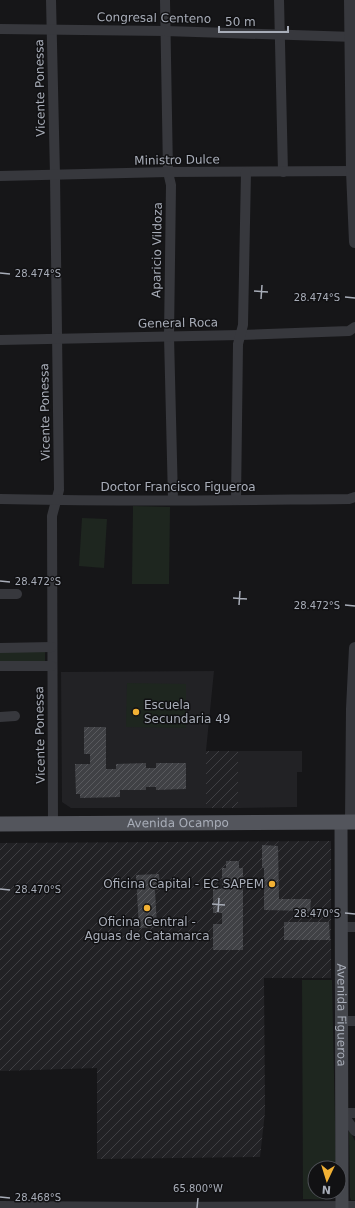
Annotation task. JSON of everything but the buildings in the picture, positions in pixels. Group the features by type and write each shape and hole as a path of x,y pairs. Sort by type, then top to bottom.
{"main road":[{"name":"Avenida Ocampo","path":"0,824 349,822"},
{"name":"Avenida Figueroa","path":"347,1207 349,1113 342,1021 341,927 349,822"}],"street":[{"name":"Vicente Ponessa","path":"51,0 59,490 52,516 53,823"},
{"name":"Aparicio Vildoza","path":"165,0 168,172 171,185 169,336 173,500"},
{"path":"279,0 283,172"},
{"path":"350,0 353,36 355,242"},
{"name":"Congresal Centeno","path":"0,29 165,31 353,36"},
{"name":"Ministro Dulce","path":"0,176 168,172 354,171"},
{"path":"236,500 238,344 243,325 246,172"},
{"name":"General Roca","path":"0,340 240,335 349,331 355,327"},
{"name":"Doctor Francisco Figueroa","path":"0,499 236,500 350,499 355,497"},
{"path":"0,594 17,594"},
{"path":"0,648 52,647"},
{"path":"349,822 355,648"},
{"path":"0,666 52,666"},
{"path":"0,717 15,716"},
{"path":"341,927 355,927"},
{"path":"342,1021 355,1021"},
{"path":"349,1113 355,1131"},
{"path":"0,1206 69,1208 347,1207"}],"shaded area":[{"path":"133,506 170,507 169,584 132,584"},
{"path":"82,518 107,519 104,568 79,566"},
{"path":"45,651 45,662 0,663 0,652"},
{"name":"Escuela Secundaria 49","path":"214,671 206,751 206,808 71,808 62,802 61,672"},
{"path":"127,683 186,684 186,728 126,727"},
{"path":"206,751 238,751 238,808 206,808"},
{"path":"238,751 302,751 302,772 297,772 297,807 238,808"},
{"path":"331,841 331,978 264,978 265,1112 260,1157 97,1159 97,1068 0,1071 0,843"},
{"path":"302,980 332,980 336,1160 307,1160 307,1199 303,1199"},
{"path":"349,1131 355,1141 355,1200 351,1200 350,1197"}],"place":[{"name":"Escuela Secundaria 49","path":"136,712"},
{"name":"Oficina Capital - EC SAPEM","path":"272,884"},
{"name":"Oficina Central - Aguas de Catamarca","path":"147,908"}]}
